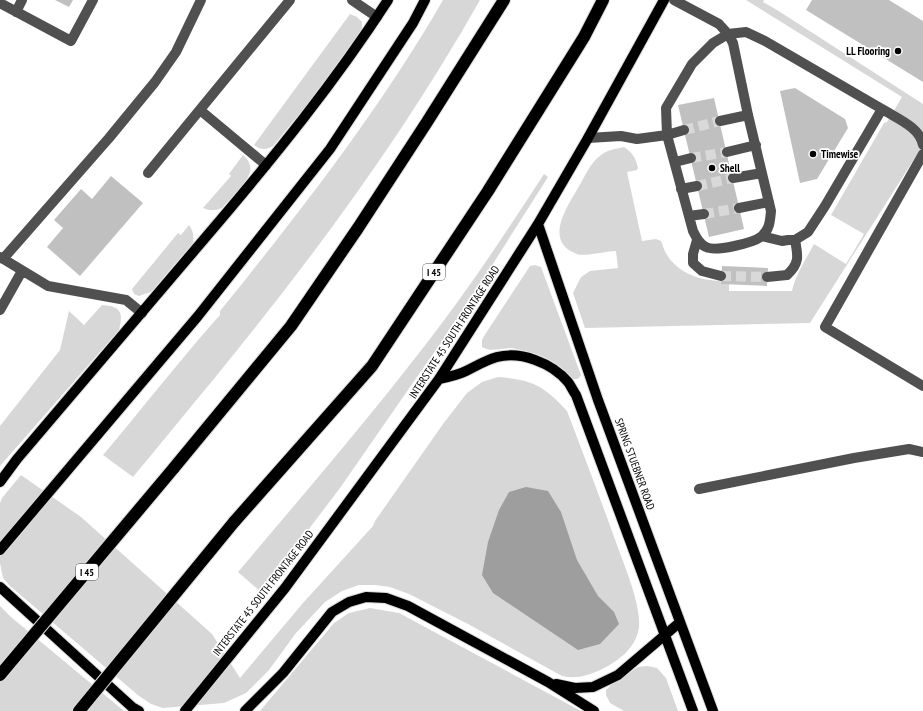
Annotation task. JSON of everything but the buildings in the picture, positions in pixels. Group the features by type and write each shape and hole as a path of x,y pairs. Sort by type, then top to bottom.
{"highway":[{"name":"I 45","path":"0,675 291,326 423,129 504,0"},
{"name":"I 45","path":"79,711 234,522 372,366 488,191 584,37 603,0"}],"main road":[{"path":"0,482 17,459 297,128 388,0"},
{"path":"0,550 198,316 330,149 413,23 425,0"},
{"name":"INTERSTATE 45 SOUTH FRONTAGE ROAD","path":"185,711 285,588 439,379 538,224 588,138 664,0"},
{"name":"SPRING STUEBNER ROAD","path":"538,224 596,392 713,711"},
{"path":"439,379 464,372 487,360 510,355 522,356 539,362 555,371 568,382 576,395 693,711"},
{"path":"0,587 132,707 139,711"},
{"path":"245,711 283,673 332,612 349,602 366,597 386,598 408,606 548,682 594,711"},
{"path":"548,682 575,688 593,687 618,675 665,634 680,623"}],"lane":[{"path":"16,12 22,0"},
{"path":"0,3 71,41 93,0"},
{"path":"142,313 126,300 48,286 1,258 109,138 155,82 176,52 201,0"},
{"path":"148,173 290,0"},
{"path":"352,0 377,17"},
{"path":"674,0 720,24 728,34 733,44 771,211 769,226 762,236 753,241 720,249 706,248 697,240 692,231 667,135 666,108 692,64 713,43 728,34 746,32 759,38 911,127 922,138 923,145"},
{"path":"762,236 782,241 795,240 808,232 882,109"},
{"path":"200,110 266,165"},
{"path":"720,121 748,115"},
{"path":"588,138 620,136 637,139 667,135 684,130"},
{"path":"727,152 756,145"},
{"path":"923,154 825,327 923,386"},
{"path":"675,162 691,158"},
{"path":"733,178 762,173"},
{"path":"681,189 697,186"},
{"path":"739,208 769,202"},
{"path":"689,216 704,214"},
{"path":"697,240 692,254 692,263 702,272 721,276"},
{"path":"768,277 787,275 795,267 798,255 795,240"},
{"path":"0,310 22,271"},
{"path":"698,489 854,458 909,449 923,452"}],"shaded area":[{"path":"443,0 480,0 451,50 388,148 321,243 213,380 133,477 103,455 220,315 220,311 338,160 392,82"},
{"path":"746,0 764,0 763,2 923,104 923,145 810,323 585,328 573,293 581,277 590,271 618,268 616,251 580,255 567,248 561,241 559,233 568,205 591,166 603,153 624,147 631,153 636,161 638,168 637,170 627,172 642,241 656,239 661,241 670,260 678,268 698,278 729,284 729,291 792,291 798,273 814,244 846,264 864,234 831,215 884,123 887,122 902,97"},
{"path":"350,14 357,17 362,22 362,29 310,101 273,146 264,149 254,145"},
{"path":"243,155 249,163 250,170 242,186 222,208 217,210 208,210 203,208 231,176 229,174"},
{"path":"544,174 548,177 463,311 340,488 261,592 238,572 395,384 445,319 508,229"},
{"path":"189,225 193,233 193,243 151,292 139,296 134,294 132,289 178,233 181,235"},
{"path":"535,265 541,267 581,375 578,379 573,379 552,361 539,355 514,348 492,350 482,347 482,340 484,336 530,266"},
{"path":"102,305 113,307 119,311 121,314 121,319 119,330 0,466 0,426 60,350 69,311 84,325"},
{"path":"498,377 520,380 537,385 551,395 567,411 628,575 638,608 638,634 632,645 623,655 613,663 597,672 580,677 562,676 468,624 409,594 390,587 359,585 342,591 325,602 296,633 269,670 246,693 224,703 163,708 151,704 139,696 10,586 3,578 0,563 0,503 2,498 21,475 81,517 212,634 240,678 303,603 373,526 443,424 467,393 482,382"},
{"path":"526,487 548,491 561,512 577,560 598,596 614,612 619,624 600,644 578,650 493,593 482,575 488,542 499,510 509,492"},
{"path":"0,606 11,617 124,711 0,711"},
{"path":"370,608 399,613 581,711 260,711 334,623 349,613"},
{"path":"647,666 657,668 666,678 678,711 624,711 610,703 606,695 606,690 611,685 638,667"}],"tunnel":[{"path":"684,130 720,121"},
{"path":"691,158 727,152"},
{"path":"697,186 733,178"},
{"path":"704,214 739,208"},
{"path":"721,276 767,277"}],"place":[{"name":"LL Flooring","path":"898,51"},
{"name":"Timewise","path":"813,154"},
{"name":"Shell","path":"712,168"}]}
